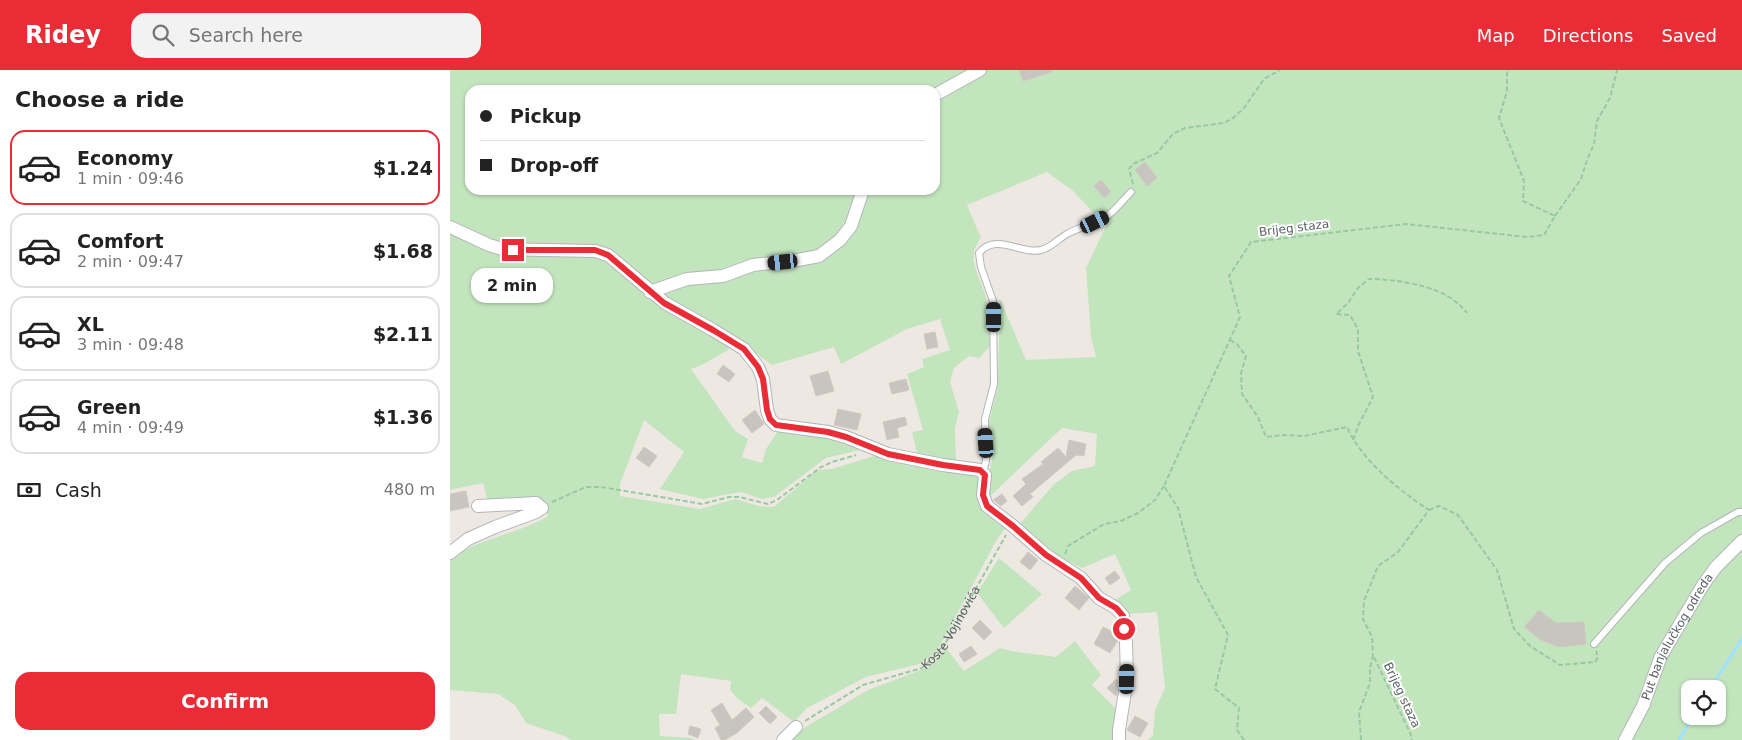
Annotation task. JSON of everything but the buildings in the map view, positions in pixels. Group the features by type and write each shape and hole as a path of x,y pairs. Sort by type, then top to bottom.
{"street":[{"path":"940,92 980,70"},
{"path":"650,292 687,279 723,276 753,265 819,256 840,240 851,226 861,195"},
{"path":"450,226 489,245 502,249 595,250 608,255 664,303 744,349 758,367 763,379 767,410 770,419 776,425 828,432 846,437 888,454 984,472 983,495 987,506 1046,555 1081,578 1099,598 1116,608 1123,616 1127,679 1119,740"},
{"path":"450,553 468,539 542,508 536,503 478,506"},
{"name":"Put banjalučkog odreda","path":"1625,740 1643,706 1661,656 1703,585 1716,568 1742,541"},
{"path":"783,740 796,727"}],"lane":[{"path":"984,472 986,461 985,419 994,384 993,301 981,267 979,253 989,244 1039,251 1067,234 1106,217 1130,192"},
{"path":"1594,644 1665,563 1701,533 1738,512 1742,512"}],"path":[{"path":"1130,192 1133,185 1129,169 1133,164 1157,153 1173,134 1179,131 1192,127 1224,123 1233,118 1244,108 1264,79 1280,70"},
{"path":"1507,70 1508,91 1499,118 1524,181 1523,200 1556,216 1581,179 1594,144 1597,121 1610,98 1617,70"},
{"name":"Brijeg staza","path":"1060,564 1068,546 1104,524 1121,521 1138,513 1155,500 1164,486 1240,317 1229,276 1251,242 1406,224 1527,237 1544,236 1556,216"},
{"path":"1353,440 1373,397 1358,351 1358,329 1350,315 1336,314 1348,303 1358,288 1369,279 1404,281 1439,292 1455,301 1467,313"},
{"path":"1230,340 1237,344 1246,356 1241,374 1242,394 1258,417 1266,437 1284,434 1304,436 1347,427 1353,440 1387,477 1408,496 1430,510"},
{"path":"542,508 586,487 601,487 702,504 729,497 738,497 768,504 777,500 821,467 875,449"},
{"path":"1164,486 1178,508 1196,576 1228,635 1215,689 1239,708 1237,730 1244,740"},
{"path":"1373,655 1372,637 1363,619 1364,601 1378,566 1398,552 1430,510 1439,506 1458,515 1497,570 1514,629 1530,646 1560,665 1574,665 1594,662 1598,657 1594,644"},
{"name":"Koste Vojinovića","path":"796,727 863,685 922,668 941,652 1003,538 1013,526"},
{"name":"Brijeg staza","path":"1362,740 1359,712 1370,684 1370,668 1373,655"},
{"name":"Brijeg staza","path":"1373,655 1412,735 1412,740"}],"green space":[{"path":"450,70 1742,70 1742,740 1147,740 1153,736 1155,710 1165,688 1157,612 1128,614 1113,601 1131,590 1115,554 1082,568 1056,555 1019,525 1054,484 1072,471 1095,466 1097,434 1062,428 987,499 992,460 989,422 997,391 998,376 1000,299 1026,360 1096,357 1091,337 1086,268 1106,226 1073,191 1047,172 967,205 981,238 976,246 974,261 987,304 990,346 979,358 969,356 954,368 950,382 959,412 955,428 956,464 917,453 912,432 923,430 907,374 924,367 922,359 950,350 940,319 907,329 841,364 834,347 772,365 733,337 728,350 691,369 735,431 748,439 742,457 762,463 766,449 778,431 833,436 860,450 826,458 774,497 762,499 741,492 703,499 660,489 684,452 644,420 620,484 620,496 700,509 735,499 759,506 774,507 817,470 832,469 874,456 932,470 976,475 981,478 981,484 976,497 980,506 1007,526 996,541 941,644 935,653 919,664 866,677 807,708 794,722 762,698 751,708 738,699 730,690 731,681 681,674 676,714 659,714 660,736 696,740 570,740 567,737 526,723 515,705 498,694 450,690 450,561 482,542 524,528 548,516 542,498 488,501 483,483 450,490"},
{"path":"999,558 1042,594 1004,628 977,593"},
{"path":"1075,641 1101,675 1092,685 1119,712 1114,740 791,740 804,728 868,690 931,666 946,648 964,671 1000,648 1056,657"}],"waterway":[{"path":"1716,680 1742,639"},
{"path":"1679,740 1688,725"}],"route":[{"path":"513,250 595,250 608,255 664,303 744,349 758,367 763,379 767,410 770,419 776,425 828,432 846,437 888,454 984,472 983,495 987,506 1046,555 1074,572 1099,598 1116,608 1123,616 1124,629"}]}
